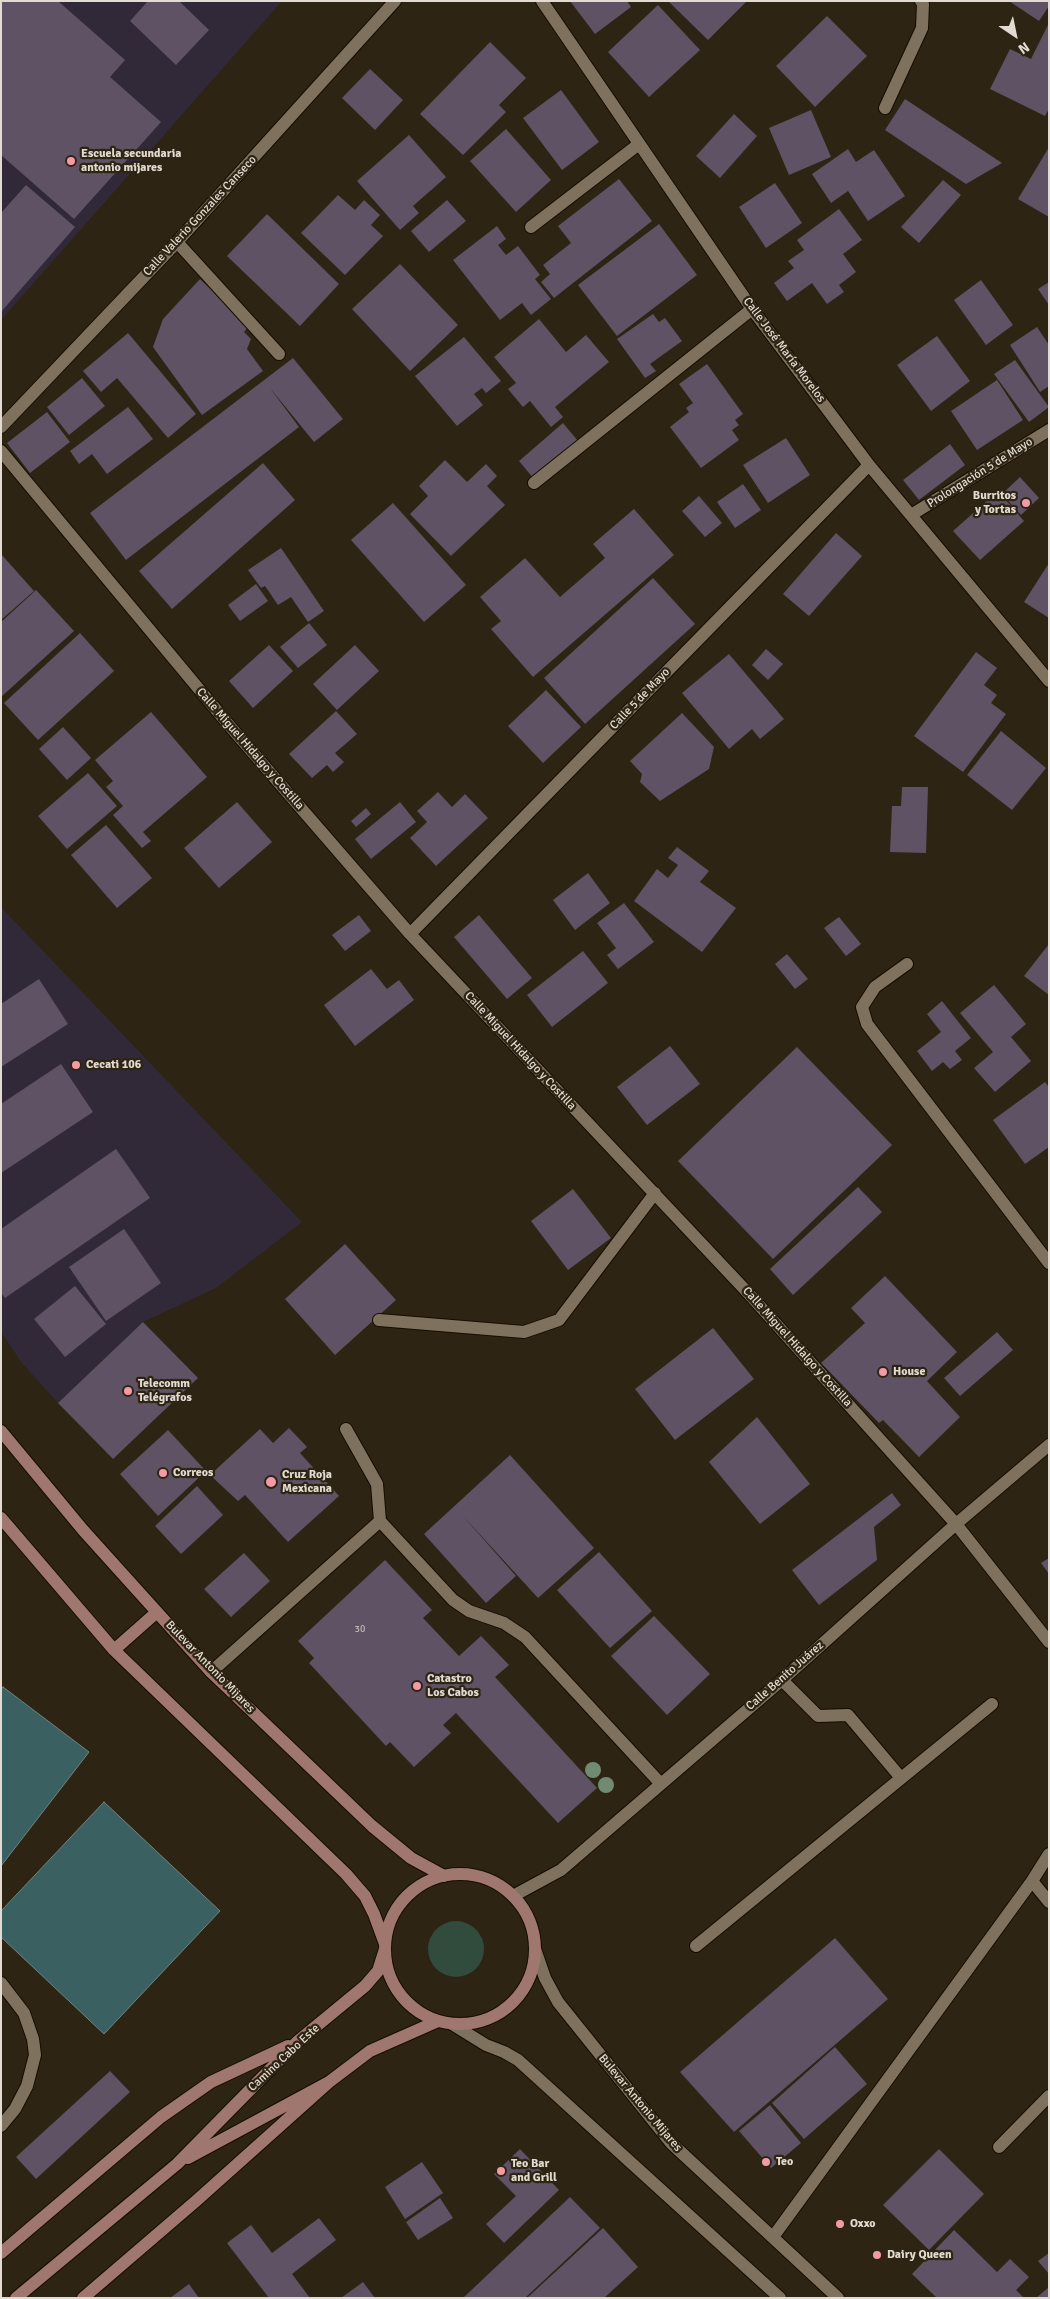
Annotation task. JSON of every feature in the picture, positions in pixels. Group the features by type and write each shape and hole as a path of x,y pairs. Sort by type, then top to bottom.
{"main road":[{"name":"Bulevar Antonio Mijares","path":"1,1431 83,1530 211,1672 372,1826 411,1858 444,1876"},
{"path":"1,1518 114,1650 346,1874 365,1896 374,1914 385,1946 388,1970 397,1989 410,2005 438,2021 452,2024 483,2020 510,2005 529,1980 535,1949 533,1930 525,1912 513,1896 499,1884 482,1877 463,1874 444,1876 422,1884 403,1900 391,1921 385,1946"},
{"path":"114,1650 157,1612"},
{"name":"Camino Cabo Este","path":"16,2298 177,2164 297,2042 365,1986 378,1971 385,1946"},
{"name":"Camino Cabo Este","path":"177,2164 329,2082 370,2051 438,2021"},
{"path":"1,2253 161,2116 211,2082 297,2042"},
{"path":"83,2298 196,2202 329,2082"}],"street":[{"name":"Calle Valerio Gonzales Canseco","path":"1,427 177,242 395,1"},
{"name":"Calle José María Morelos","path":"542,1 752,309 870,465 1049,681"},
{"path":"885,108 922,28 923,4 921,1"},
{"path":"532,226 640,144"},
{"path":"177,242 279,354"},
{"path":"534,483 752,309"},
{"name":"Prolongación 5 de Mayo","path":"910,515 1049,430"},
{"name":"Calle Miguel Hidalgo y Costilla","path":"1,451 228,724 410,934 749,1294 956,1524 1049,1642"},
{"name":"Calle 5 de Mayo","path":"410,934 870,465"},
{"path":"907,964 875,988 862,1007 867,1024 1049,1264"},
{"path":"379,1320 524,1332 559,1320 655,1193"},
{"path":"346,1429 376,1484 380,1521 453,1600 469,1611 504,1623 525,1637 661,1784"},
{"name":"Calle Benito Juárez","path":"513,1896 561,1870 782,1680 956,1524 1049,1445"},
{"path":"211,1672 380,1521"},
{"path":"782,1680 818,1716 848,1715 901,1778"},
{"path":"696,1946 992,1704"},
{"path":"772,2238 1032,1881 1049,1854"},
{"path":"1032,1881 1049,1902"},
{"name":"Bulevar Antonio Mijares","path":"535,1949 545,1978 558,2002 671,2143 838,2298"},
{"path":"1,1983 24,2013 33,2039 35,2056 27,2086 15,2109 1,2126"},
{"path":"452,2024 486,2045 518,2060 780,2298"},
{"path":"1000,2147 1049,2096"}],"shaded area":[{"name":"Escuela secundaria antonio mijares","path":"1,1 282,1 1,320"},
{"name":"Cecati 106","path":"1,907 302,1222 216,1288 143,1322 58,1403 22,1363 1,1332"}],"green space":[{"path":"451,1921 461,1921 476,1929 482,1938 484,1949 482,1960 476,1969 461,1977 451,1977 440,1972 433,1965 428,1954 428,1944 433,1933 440,1926"}],"water":[{"path":"3,1687 89,1752 1,1866 1,1690"},
{"path":"104,1802 220,1911 104,2034 1,1937 1,1911"}],"building":[{"path":"1,1 58,1 125,60 110,77 161,122 74,219 1,155"},
{"path":"148,1 179,1 209,30 176,65 130,21"},
{"path":"570,1 627,1 631,7 595,34"},
{"path":"668,1 747,1 708,40"},
{"path":"1009,1 1049,1 1049,6 1039,21"},
{"path":"658,5 700,50 649,97 608,52"},
{"path":"827,16 867,56 815,107 776,66"},
{"path":"1049,23 1049,109 1045,116 990,89 1010,49 1031,59"},
{"path":"490,42 526,78 499,105 506,112 463,155 420,114"},
{"path":"370,69 403,100 375,130 342,98"},
{"path":"561,90 599,142 562,170 523,118"},
{"path":"905,99 1002,163 966,184 885,130"},
{"path":"811,110 831,157 789,175 769,128"},
{"path":"734,114 757,136 720,178 696,156"},
{"path":"506,129 551,180 516,212 470,161"},
{"path":"409,135 446,177 413,206 419,213 400,230 357,181"},
{"path":"1049,147 1049,217 1018,199"},
{"path":"848,149 856,162 874,150 905,196 868,221 848,191 831,203 812,174"},
{"path":"619,179 652,221 554,298 541,282 550,274 543,265 571,243 558,226"},
{"path":"943,180 961,195 919,243 901,227"},
{"path":"775,183 802,223 766,248 739,207"},
{"path":"26,185 75,227 1,312 1,213"},
{"path":"338,195 355,210 364,200 380,215 371,225 383,236 345,275 301,233"},
{"path":"447,200 466,221 429,252 411,231"},
{"path":"839,209 862,240 843,254 856,272 839,285 844,292 827,304 812,283 787,301 774,283 794,268 788,261 804,250 797,240"},
{"path":"267,214 339,284 300,326 227,256"},
{"path":"659,224 697,275 617,336 578,285"},
{"path":"497,226 506,239 498,245 506,255 518,246 540,275 535,279 551,299 531,315 522,303 500,320 453,260"},
{"path":"400,264 458,325 410,371 352,309"},
{"path":"200,279 249,326 244,332 251,339 247,349 263,371 202,415 153,347 163,319"},
{"path":"981,280 1013,325 986,345 954,300"},
{"path":"1049,282 1049,305 1038,289"},
{"path":"653,314 659,322 665,318 682,341 650,364 656,371 645,378 617,339"},
{"path":"539,319 566,352 586,335 609,362 555,407 563,417 551,427 530,401 523,407 508,389 516,383 494,357"},
{"path":"1037,327 1049,345 1049,386 1040,392 1010,345"},
{"path":"128,333 196,414 168,438 117,378 101,392 83,371"},
{"path":"937,336 970,381 931,411 897,365"},
{"path":"464,337 501,381 486,393 482,388 474,394 483,405 457,426 415,376"},
{"path":"293,358 343,419 314,442 270,388 299,427 126,560 90,513"},
{"path":"1015,360 1049,407 1029,422 994,374"},
{"path":"707,364 743,414 735,420 739,425 732,430 739,440 701,468 670,427 689,412 686,408 693,403 679,384"},
{"path":"82,378 105,406 69,435 47,407"},
{"path":"997,380 1023,420 977,450 951,411"},
{"path":"128,407 153,439 107,474 92,454 79,464 70,451"},
{"path":"47,412 70,442 30,473 7,443"},
{"path":"563,423 578,441 534,479 519,461"},
{"path":"786,438 810,475 768,503 743,465"},
{"path":"950,444 965,465 919,500 903,480"},
{"path":"445,460 467,482 486,464 497,476 487,486 505,505 451,556 410,514 428,496 419,486"},
{"path":"263,463 295,500 172,609 139,571"},
{"path":"1020,477 1039,498 1021,515 1002,494"},
{"path":"743,484 761,510 735,528 717,502"},
{"path":"998,491 1024,521 980,560 953,531"},
{"path":"699,496 722,523 705,537 682,511"},
{"path":"393,503 466,585 424,622 351,540"},
{"path":"634,509 674,555 533,677 491,629 501,621 480,597 525,558 560,597 605,558 593,544"},
{"path":"836,533 862,556 809,616 783,594"},
{"path":"281,548 324,611 308,622 291,597 278,605 265,586 261,588 248,570"},
{"path":"1,554 34,591 1,620"},
{"path":"1049,563 1049,618 1024,602"},
{"path":"653,578 695,624 585,724 544,678"},
{"path":"256,584 268,601 240,621 228,605"},
{"path":"36,590 74,631 1,697 1,622"},
{"path":"309,623 327,645 298,668 280,647"},
{"path":"80,633 114,671 38,740 4,703"},
{"path":"269,645 293,671 253,708 229,681"},
{"path":"355,645 379,671 337,710 313,684"},
{"path":"766,649 783,664 768,680 752,665"},
{"path":"976,652 997,668 984,685 997,695 991,703 1006,714 963,772 914,736"},
{"path":"729,654 784,719 760,739 752,729 729,749 682,693"},
{"path":"546,690 581,727 543,763 508,726"},
{"path":"336,711 357,734 335,753 344,762 333,772 327,765 312,778 289,754"},
{"path":"151,712 207,777 143,832 151,841 142,848 113,815 123,806 106,787 113,781 95,760"},
{"path":"682,713 714,747 709,769 660,801 640,782 642,774 630,761"},
{"path":"63,727 91,758 67,780 39,749"},
{"path":"1001,731 1046,768 1012,810 967,775"},
{"path":"88,773 117,806 67,849 38,816"},
{"path":"902,787 928,787 926,853 890,852 892,806 901,806"},
{"path":"438,792 452,807 465,794 488,818 436,866 410,838 427,822 417,811"},
{"path":"237,802 272,842 219,888 184,848"},
{"path":"400,802 416,822 371,859 355,839"},
{"path":"366,808 371,814 356,827 351,821"},
{"path":"106,825 152,878 117,908 71,855"},
{"path":"677,847 709,871 700,882 736,908 702,952 634,901 657,869 668,878 678,865 668,858"},
{"path":"588,873 610,903 575,930 553,900"},
{"path":"624,903 654,942 618,969 607,955 616,948 597,923"},
{"path":"359,915 371,931 345,951 332,935"},
{"path":"479,915 532,978 507,999 454,937"},
{"path":"839,917 861,944 846,956 824,928"},
{"path":"1049,944 1049,995 1024,976"},
{"path":"583,951 608,983 552,1027 527,995"},
{"path":"787,954 808,979 795,989 775,964"},
{"path":"371,969 387,989 399,980 414,1000 355,1046 324,1005"},
{"path":"39,979 68,1024 1,1067 1,1004"},
{"path":"994,985 1026,1024 1011,1037 1031,1061 995,1092 974,1068 993,1052 960,1013"},
{"path":"942,1001 971,1038 955,1051 962,1060 950,1069 943,1062 932,1071 917,1051 941,1032 927,1014"},
{"path":"670,1046 700,1084 647,1125 617,1087"},
{"path":"797,1047 892,1145 773,1259 678,1161"},
{"path":"61,1064 93,1112 1,1173 1,1104"},
{"path":"1045,1082 1049,1087 1049,1147 1025,1164 993,1120"},
{"path":"116,1149 150,1198 5,1298 1,1293 1,1229"},
{"path":"858,1187 882,1212 793,1295 770,1269"},
{"path":"573,1189 611,1238 568,1270 531,1221"},
{"path":"124,1229 161,1283 106,1321 69,1267"},
{"path":"345,1244 396,1300 335,1355 285,1299"},
{"name":"House","path":"885,1276 957,1352 927,1381 960,1417 919,1457 883,1420 879,1423 821,1363 865,1323 851,1308"},
{"path":"75,1286 106,1324 65,1357 34,1319"},
{"name":"Telecomm Telégrafos","path":"143,1322 198,1378 113,1459 58,1403"},
{"path":"713,1328 754,1379 675,1440 635,1389"},
{"path":"997,1332 1013,1350 960,1396 944,1378"},
{"path":"757,1417 810,1484 760,1524 709,1462"},
{"name":"Cruz Roja Mexicana","path":"289,1428 307,1447 300,1453 339,1496 288,1542 245,1495 238,1501 210,1475 260,1429 273,1443"},
{"name":"Correos","path":"168,1430 206,1471 158,1516 120,1474"},
{"path":"510,1455 594,1548 538,1598 463,1516 516,1576 486,1603 424,1534"},
{"path":"197,1486 223,1515 181,1554 155,1526"},
{"path":"892,1493 901,1505 874,1527 877,1560 819,1605 792,1570"},
{"path":"599,1552 652,1611 610,1648 557,1590"},
{"path":"244,1553 270,1581 231,1617 204,1589"},
{"path":"1049,1558 1049,1574 1041,1563"},
{"path":"385,1560 432,1610 423,1618 459,1656 481,1636 509,1665 495,1677 597,1788 558,1823 456,1713 443,1725 451,1733 414,1767 390,1742 386,1746 309,1663 314,1658 298,1641"},
{"path":"654,1616 710,1674 667,1715 611,1656"},
{"path":"835,1938 888,1999 734,2132 680,2072"},
{"path":"835,2047 867,2084 804,2139 772,2103"},
{"path":"110,2071 130,2092 36,2179 16,2157"},
{"path":"770,2105 801,2143 771,2168 739,2131"},
{"path":"520,2149 559,2190 504,2243 486,2224 516,2196 494,2174"},
{"path":"939,2149 984,2194 929,2250 883,2205"},
{"path":"422,2162 443,2193 405,2219 385,2187"},
{"path":"570,2197 600,2228 525,2298 463,2298"},
{"path":"440,2198 453,2218 418,2240 406,2222"},
{"path":"319,2218 336,2240 292,2274 310,2298 269,2298 227,2243 251,2225 272,2253"},
{"path":"603,2228 638,2267 604,2298 527,2298"},
{"path":"954,2230 997,2272 1010,2259 1029,2277 1016,2290 1024,2298 937,2298 912,2274"},
{"path":"1049,2253 1049,2274 1038,2261"},
{"path":"363,2282 375,2298 341,2298"},
{"path":"189,2284 199,2298 170,2298"},
{"path":"1049,2287 1049,2298 1036,2298"}],"place":[{"name":"Escuela secundaria antonio mijares","path":"71,161"},
{"name":"Burritos y Tortas","path":"1026,503"},
{"name":"Cecati 106","path":"76,1065"},
{"name":"House","path":"883,1372"},
{"name":"Telecomm Telégrafos","path":"128,1391"},
{"name":"Correos","path":"163,1473"},
{"name":"Cruz Roja Mexicana","path":"271,1482"},
{"name":"Catastro Los Cabos","path":"417,1686"},
{"name":"Teo","path":"766,2162"},
{"name":"Teo Bar and Grill","path":"501,2171"},
{"name":"Oxxo","path":"840,2224"},
{"name":"Dairy Queen","path":"877,2255"}]}
